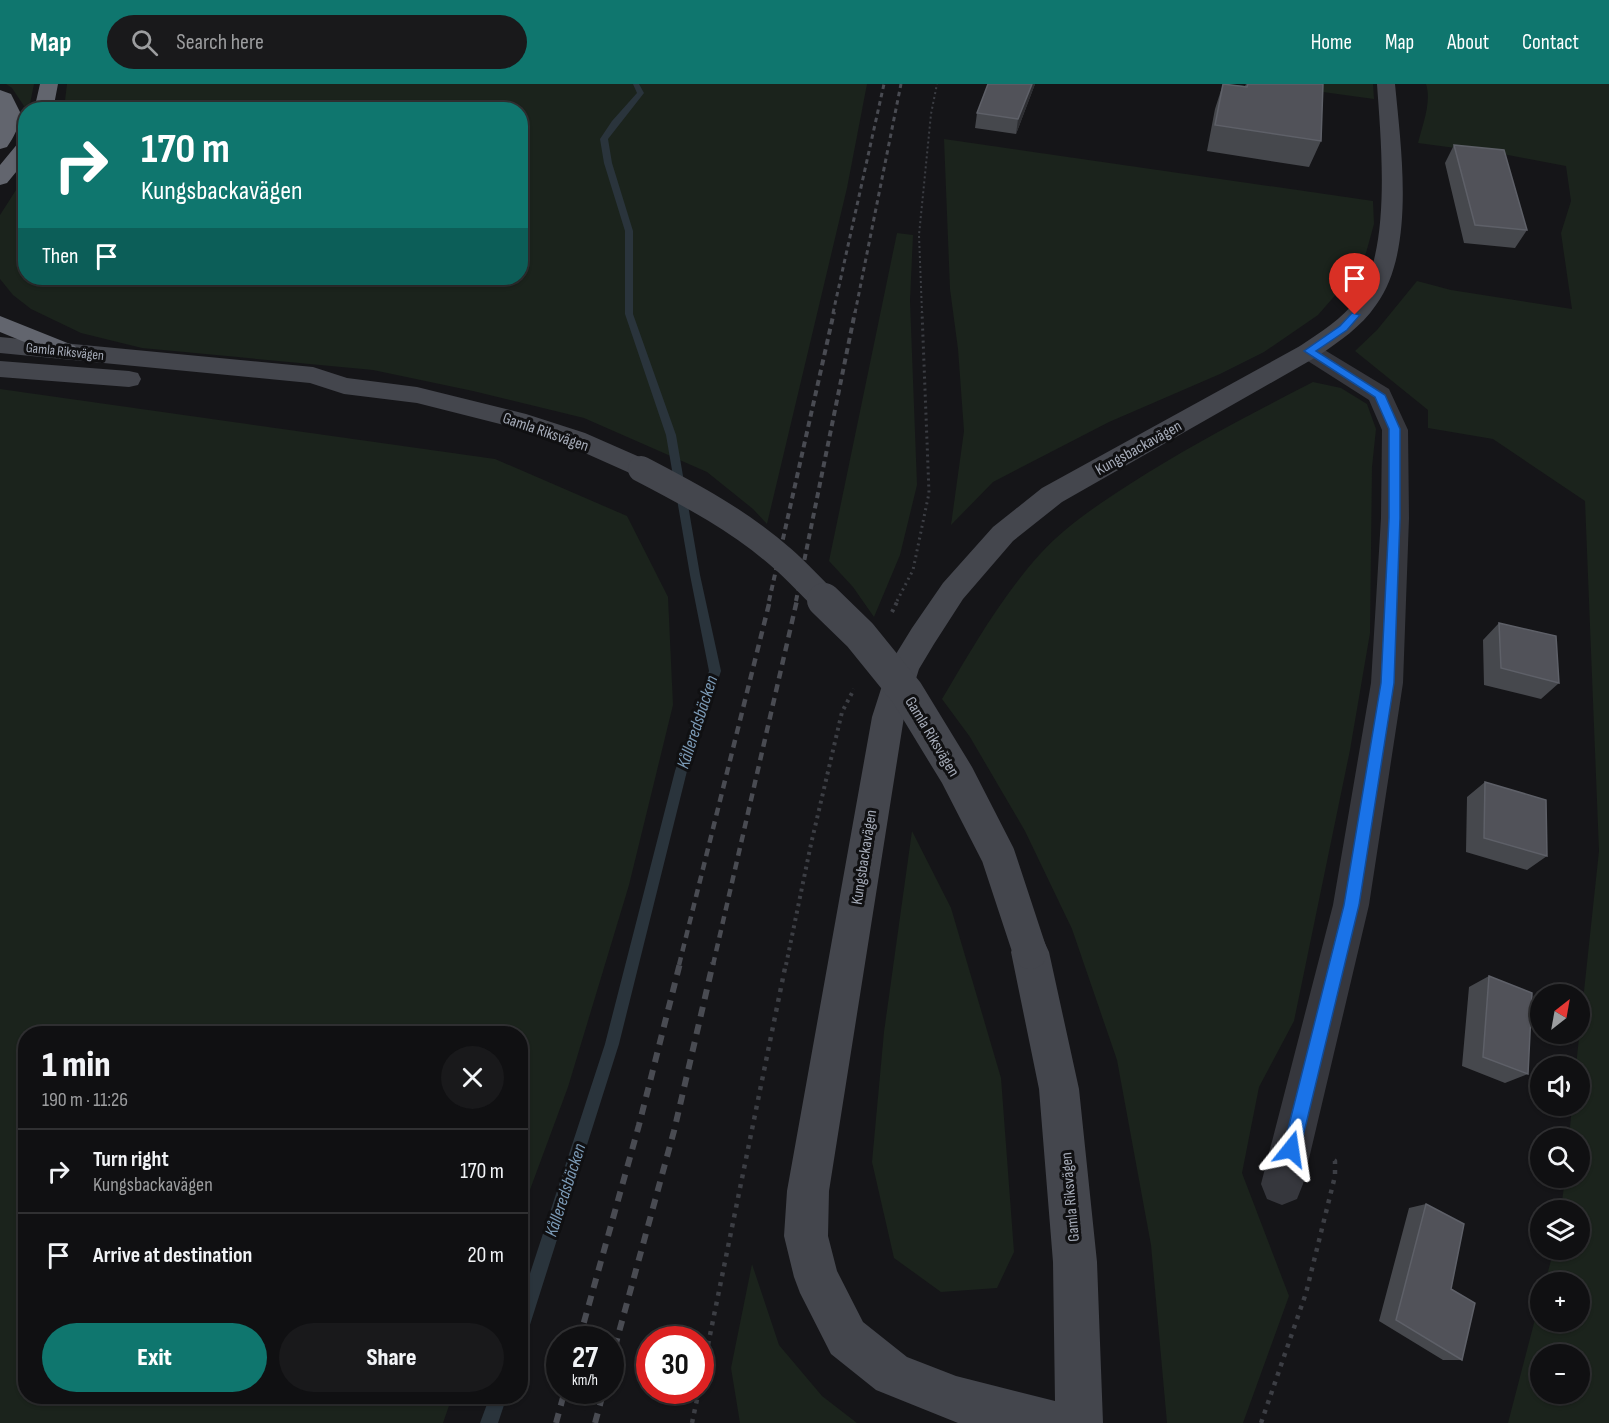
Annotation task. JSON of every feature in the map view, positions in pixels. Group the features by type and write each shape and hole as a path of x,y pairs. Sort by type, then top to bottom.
{"highway":[{"path":"45,102 49,84"},
{"path":"0,96 4,98 12,116 0,143"},
{"path":"1,175 18,155"},
{"path":"0,323 66,351"}],"street":[{"name":"Kungsbackavägen","path":"1051,1423 956,1399 892,1374 847,1338 816,1277 806,1236 808,1191 888,717 904,667 923,636 953,591 1003,534 1052,495 1309,351 1343,328 1367,302 1384,269 1390,238 1390,148 1386,84"},
{"name":"Gamla Riksvägen","path":"0,345 313,375 344,386 417,395 463,405 576,439 641,469 699,499 738,524 782,558 860,636 901,685 957,775 998,855 1030,952 1059,1089 1075,1262 1079,1423"},
{"path":"1282,1184 1351,905 1387,683 1395,518 1395,429 1380,395 1309,351"},
{"name":"Gamla Riksvägen","path":"0,369 311,390 344,386"}],"path":[{"path":"888,621 913,570 929,493 919,235 931,114 937,84"},
{"path":"712,1326 811,844 842,712 857,682"},
{"path":"1261,1423 1306,1293 1335,1176 1335,1161 1296,1132"},
{"path":"692,1423 696,1404"}],"shaded area":[{"path":"6,84 34,84 30,102 21,102 12,88"},
{"path":"67,84 867,84 847,188 767,524 753,509 707,472 584,418 373,370 142,348 81,333 31,309 13,295 0,279 0,215 18,187 18,285 528,285 528,102 65,102"},
{"path":"1265,84 1373,84 1374,99"},
{"path":"1426,84 1609,84 1609,1423 1508,1423 1532,1332 1590,1332 1590,1272 1548,1272 1551,1260 1590,1260 1590,1200 1562,1200 1564,1188 1590,1188 1590,1128 1570,1128 1571,1116 1590,1116 1590,1056 1577,1056 1578,1044 1590,1044 1590,984 1585,984 1599,851 1585,501 1493,439 1428,428 1428,410 1355,351 1377,330 1417,281 1451,290 1572,309 1561,233 1571,201 1566,166 1508,155 1418,143 1428,98"},
{"path":"944,139 1373,201 1374,224 1366,253 1345,284 1318,315 1264,352 1220,374 1109,422 993,482 951,525 964,431 958,349 950,289"},
{"path":"897,233 913,235 910,301 917,485 900,555 874,617 853,587 829,561"},
{"path":"1313,382 1341,388 1367,404 1376,429 1372,467 1370,633 1350,750 1294,1021 1259,1087 1242,1173 1289,1296 1243,1423 1167,1423 1151,1245 1117,1060 1072,929 1025,831 970,737 942,699 1013,587 1041,553 1072,524 1152,470"},
{"path":"0,389 495,459 627,516 668,597 673,705 629,885 568,1087 528,1195 528,1026 18,1026 18,1404 450,1404 443,1423 0,1423"},
{"path":"912,831 951,908 1001,1078 1014,1252 997,1288 941,1292 894,1258 872,1162 884,1032"},
{"path":"752,1264 779,1345 822,1396 857,1423 740,1423 731,1368"}],"building":[{"path":"988,84 1032,84 1018,119 977,113"},
{"path":"1223,84 1247,87 1248,84 1323,84 1321,141 1215,125"},
{"path":"1454,145 1504,150 1527,230 1475,225"},
{"path":"1499,623 1556,636 1559,683 1501,668"},
{"path":"1485,782 1546,800 1547,856 1484,838"},
{"path":"1489,976 1530,992 1528,1074 1483,1057"},
{"path":"1426,1204 1464,1224 1451,1289 1475,1303 1462,1360 1396,1320"}],"waterway":[{"name":"Kålleredsbäcken","path":"528,1306 612,1044 681,771 715,671 695,575 671,435 629,314 629,231 608,163 604,139 641,93 636,84"},
{"name":"Kålleredsbäcken","path":"489,1423 496,1404"}],"railway":[{"path":"833,313 884,84"},
{"path":"855,313 901,84"},
{"path":"769,601 834,312"},
{"path":"796,601 855,312"},
{"path":"679,965 770,600"},
{"path":"713,965 797,600"},
{"path":"583,1326 639,1125 680,963"},
{"path":"621,1326 674,1131 713,963"},
{"path":"556,1423 561,1404"},
{"path":"595,1423 600,1404"}],"route":[{"path":"1291,1149 1351,905 1387,683 1395,518 1395,429 1380,395 1309,351 1343,328 1355,315"}]}
